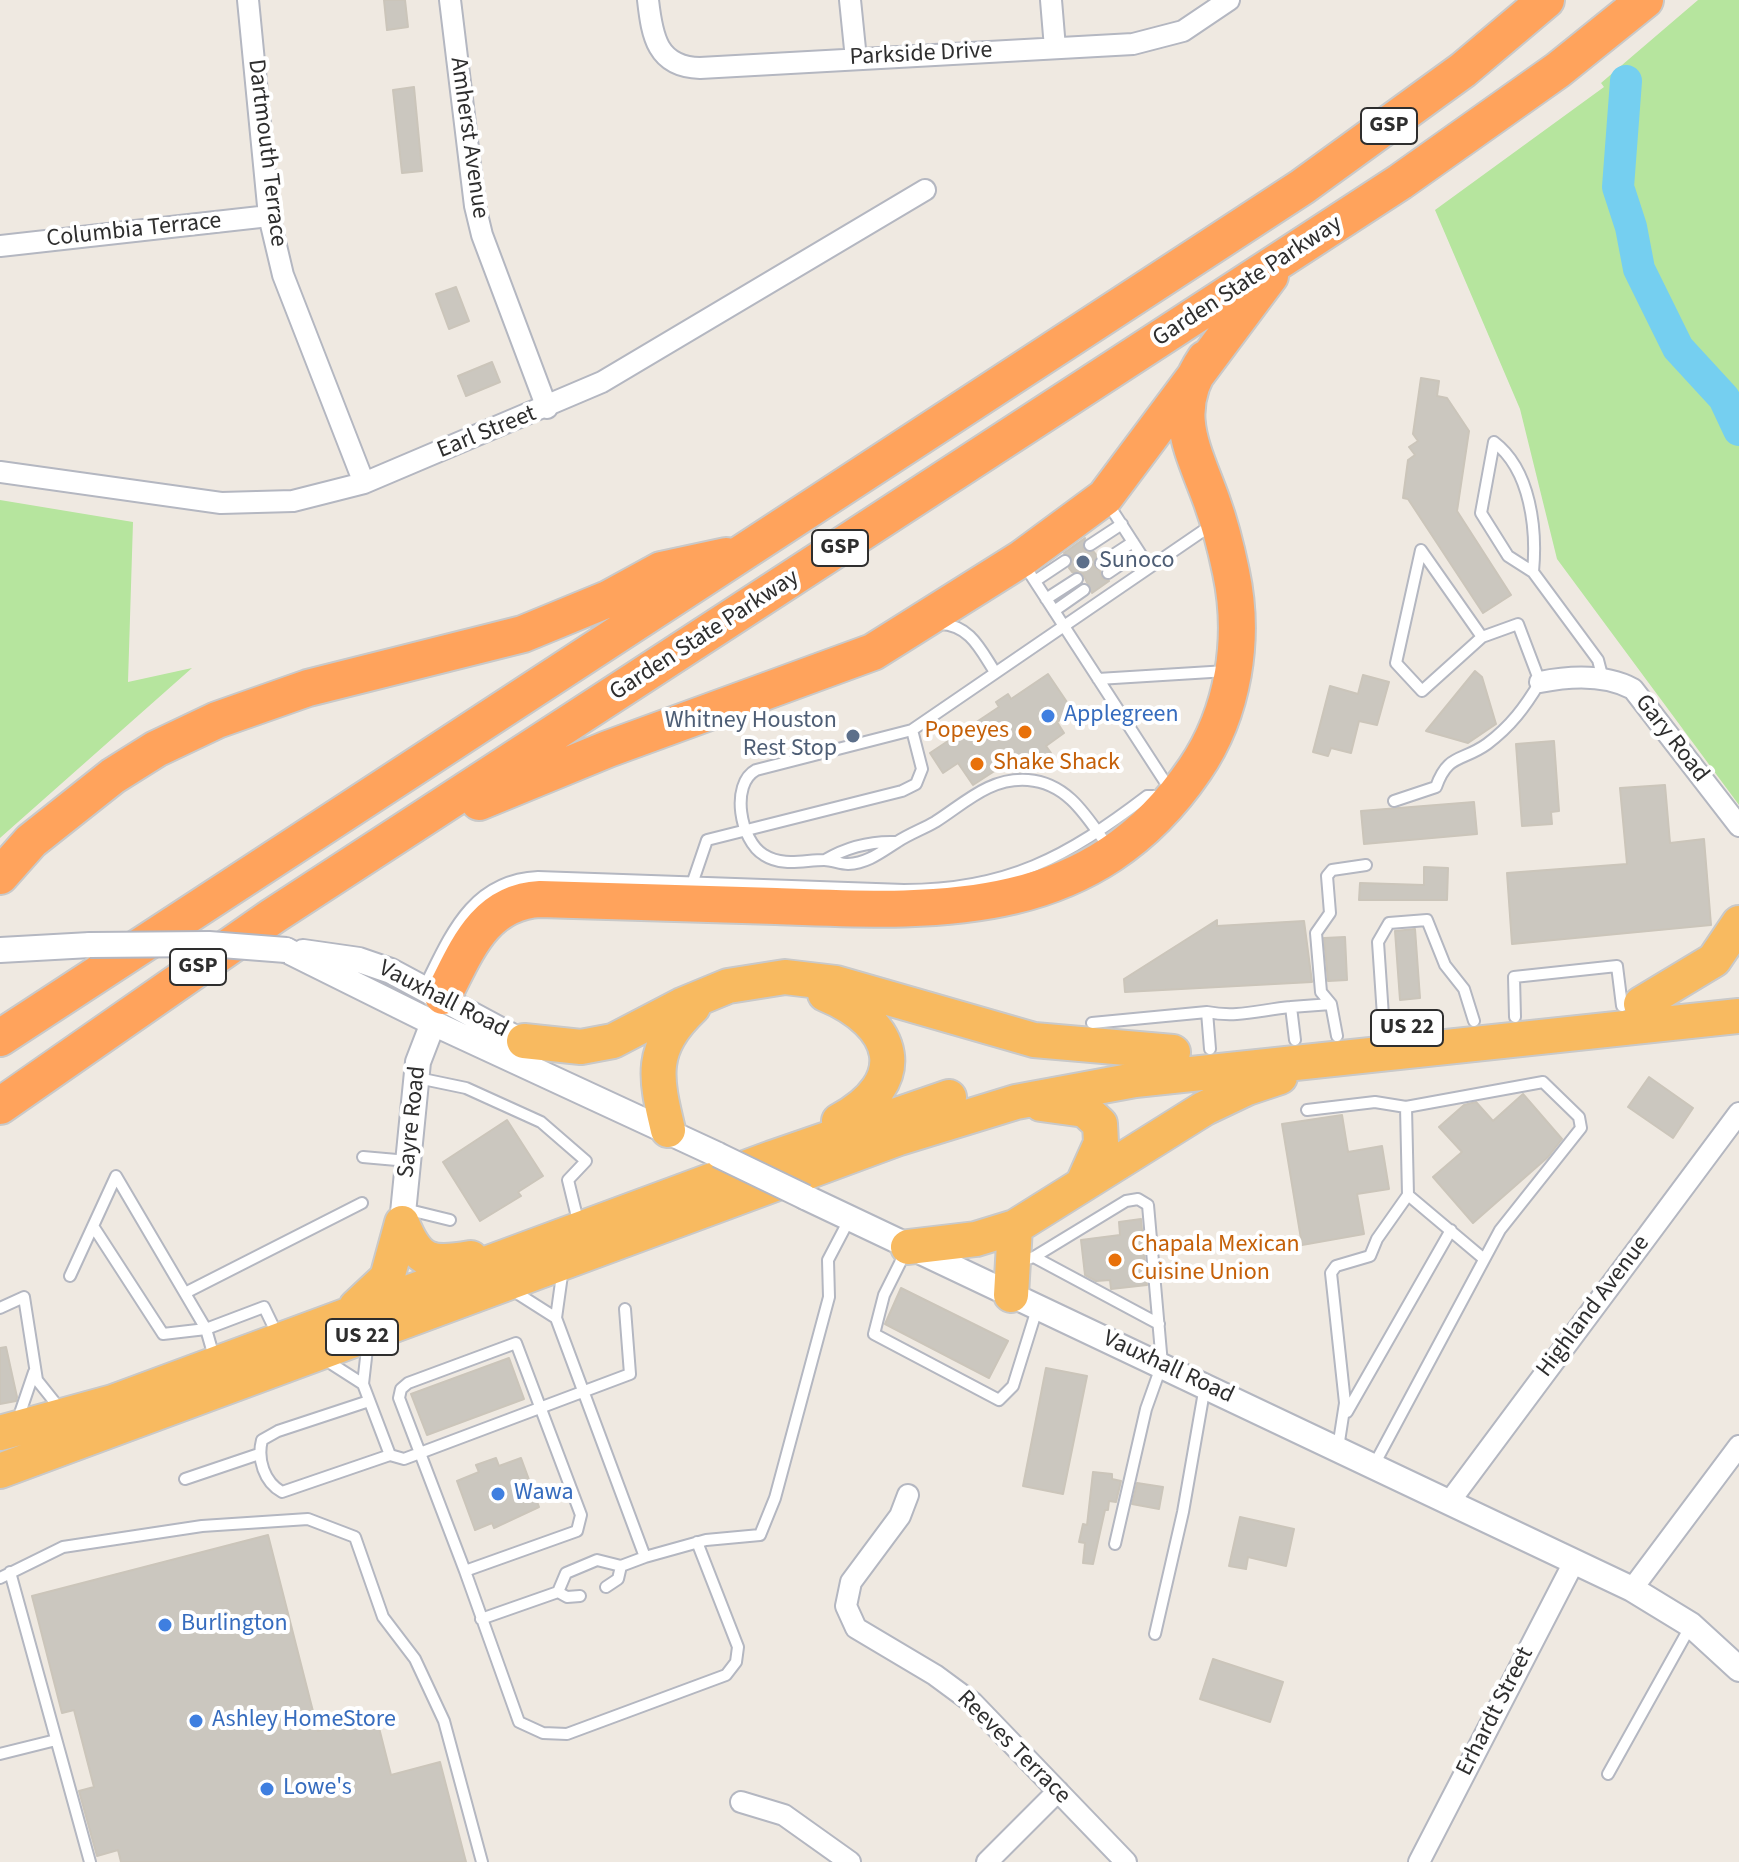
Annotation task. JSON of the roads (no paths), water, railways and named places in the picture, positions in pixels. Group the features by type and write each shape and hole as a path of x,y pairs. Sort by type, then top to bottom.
{"highway":[{"name":"Garden State Parkway","path":"0,1106 187,974 1451,148 1558,70 1645,0"},
{"name":"Garden State Parkway","path":"0,1038 1302,187 1463,70 1541,4"},
{"path":"400,834 608,749 873,652 922,623 1030,568 1111,514 1205,359 1244,314 1280,262"},
{"path":"433,1002 481,927 510,904 540,899 684,893 901,910 962,907 1039,888 1175,796 1200,763 1217,728 1233,670 1235,598 1218,521 1186,423 1187,396 1205,359"},
{"path":"0,876 21,850 94,790 156,749 217,720 308,688 523,634 608,599 661,570 747,551"},
{"path":"1632,1005 1714,960 1739,923"},
{"path":"771,978 820,992 855,1010 879,1035 886,1052 887,1070 876,1095 861,1108 772,1158"},
{"path":"524,1041 581,1047 613,1041 674,1009 738,983 771,978 812,978 987,1029 1048,1043 1173,1052"},
{"name":"US 22","path":"5,1432 69,1416 280,1339 358,1324 504,1285 932,1126 1016,1102 1135,1080 1338,1032 1384,1031 1739,993"},
{"path":"668,1130 658,1086 659,1057 675,1027 710,994"},
{"name":"US 22","path":"0,1471 316,1354 358,1324 523,1250 897,1113 990,1086 1084,1065 1338,1032 1739,1016"},
{"path":"908,1247 976,1239 1015,1227 1084,1181 1140,1152 1338,1032"},
{"path":"1016,1102 1078,1108 1097,1119 1103,1136 1084,1181"},
{"path":"403,1216 415,1249 434,1261 523,1250"},
{"path":"358,1324 387,1278 403,1216"},
{"path":"1015,1227 1024,1281"}],"street":[{"name":"Dartmouth Terrace","path":"248,0 269,216 283,275 364,483"},
{"name":"Amherst Avenue","path":"450,0 475,206 482,235 547,408"},
{"name":"Parkside Drive","path":"648,0 654,41 661,54 687,68 1055,48 1161,39 1183,31 1229,0"},
{"path":"850,0 856,59"},
{"path":"1051,0 1055,48"},
{"name":"Earl Street","path":"0,472 221,503 293,501 364,483 547,408 643,360 925,190"},
{"name":"Columbia Terrace","path":"0,246 269,216"},
{"name":"Gary Road","path":"1540,682 1570,677 1603,679 1625,685 1639,695 1739,826"},
{"name":"Vauxhall Road","path":"0,950 90,945 209,944 286,950 370,963 583,1089 908,1247 1024,1281 1162,1364 1632,1589 1691,1625 1739,1669"},
{"name":"Vauxhall Road","path":"286,950 358,987 433,1002 524,1041 547,1056 583,1089"},
{"name":"Sayre Road","path":"403,1216 416,1078 433,1002"},
{"name":"Highland Avenue","path":"1450,1501 1739,1113"},
{"path":"1632,1589 1739,1446"},
{"name":"Reeves Terrace","path":"908,1495 900,1516 851,1582 846,1606 849,1617 864,1634 935,1675 973,1703 1126,1862"},
{"name":"Erhardt Street","path":"1419,1862 1574,1562"},
{"path":"987,1862 1058,1791"},
{"path":"741,1802 784,1815 850,1862"}],"lane":[{"path":"1533,572 1536,542 1530,506 1508,453 1494,442 1481,513 1508,556 1533,572 1598,660 1603,679"},
{"path":"1090,545 1111,514 1149,567"},
{"path":"1105,842 1063,791 1044,782 1014,779 990,785 896,842 879,856 847,864 825,860 805,863 768,857 757,849 747,829 740,792 743,780 750,773 912,730 1218,521"},
{"path":"1101,563 1136,547"},
{"path":"1108,573 1136,547"},
{"path":"1394,801 1436,787 1442,771 1451,761 1484,747 1518,717 1540,682 1518,624 1482,637 1422,691 1396,663 1421,550 1482,637"},
{"path":"1065,561 1030,568 1046,599 1175,796"},
{"path":"1046,599 1077,579"},
{"path":"1054,611 1084,590"},
{"path":"922,623 960,626 972,637 995,672"},
{"path":"1098,679 1233,670"},
{"path":"684,893 707,840 911,787 919,780 922,769 912,730"},
{"path":"1338,1032 1321,992 1316,933 1330,913 1327,876 1332,870 1366,865"},
{"path":"1384,1031 1378,942 1389,923 1427,920 1445,965 1464,989 1474,1021"},
{"path":"1515,1017 1514,977 1617,966 1632,1005"},
{"path":"1092,1023 1207,1012 1237,1017 1251,1010 1291,1007 1338,1032"},
{"path":"1291,1007 1295,1040"},
{"path":"1207,1012 1210,1049"},
{"path":"416,1078 466,1088 541,1122 586,1161 568,1180 580,1229"},
{"path":"1307,1110 1375,1102 1406,1107 1413,1103 1543,1082 1579,1117 1581,1128 1577,1137 1500,1230 1374,1465"},
{"path":"1346,1415 1331,1273 1336,1266 1370,1256 1377,1239 1408,1195 1406,1107"},
{"path":"363,1157 408,1161"},
{"path":"70,1276 116,1176 206,1329 215,1363"},
{"path":"1408,1195 1484,1259"},
{"path":"908,1247 884,1295 874,1334 999,1400 1013,1386 1024,1281 1126,1201 1138,1199 1148,1205 1162,1364 1146,1409 1115,1544"},
{"path":"185,1293 362,1203"},
{"path":"403,1216 450,1220"},
{"path":"481,1619 558,1592 566,1573 597,1560 621,1566 697,1542 760,1535 775,1498 829,1297 828,1260 850,1218"},
{"path":"93,1226 163,1334 206,1329 264,1307 280,1339"},
{"path":"1338,1448 1346,1415 1451,1230"},
{"path":"564,1262 556,1318 645,1557"},
{"path":"1024,1281 1159,1324"},
{"path":"504,1285 556,1318"},
{"path":"0,1308 24,1297 35,1370 49,1398 69,1416"},
{"path":"369,1401 278,1431 262,1440 259,1454 273,1487 282,1492 390,1455 404,1459 542,1410 583,1390 630,1374 625,1309"},
{"path":"358,1324 363,1384 390,1455"},
{"path":"465,1571 577,1531 581,1515 516,1343 408,1383 401,1389 399,1398 519,1722 543,1733 567,1734 726,1675 736,1662 738,1647 697,1542"},
{"path":"316,1354 363,1384"},
{"path":"5,1432 19,1420 35,1370"},
{"path":"1155,1634 1183,1512 1205,1384"},
{"path":"185,1479 259,1454"},
{"path":"90,1862 5,1575 63,1547 202,1526 308,1519 355,1537 383,1617 415,1659 444,1721 482,1862"},
{"path":"606,1587 618,1579 621,1566"},
{"path":"558,1592 567,1597 580,1596"},
{"path":"1608,1774 1691,1625"},
{"path":"0,1754 56,1740"}],"waterway":[{"path":"1626,81 1618,187 1631,227 1639,269 1678,348 1724,398 1739,430"}],"place":[{"name":"Sunoco","path":"1083,562"},
{"name":"Applegreen","path":"1048,716"},
{"name":"Popeyes","path":"1025,732"},
{"name":"Whitney Houston Rest Stop","path":"853,736"},
{"name":"Shake Shack","path":"977,764"},
{"name":"Chapala Mexican Cuisine Union","path":"1115,1260"},
{"name":"Wawa","path":"498,1494"},
{"name":"Burlington","path":"165,1625"},
{"name":"Ashley HomeStore","path":"196,1721"},
{"name":"Lowe's","path":"267,1789"}]}
